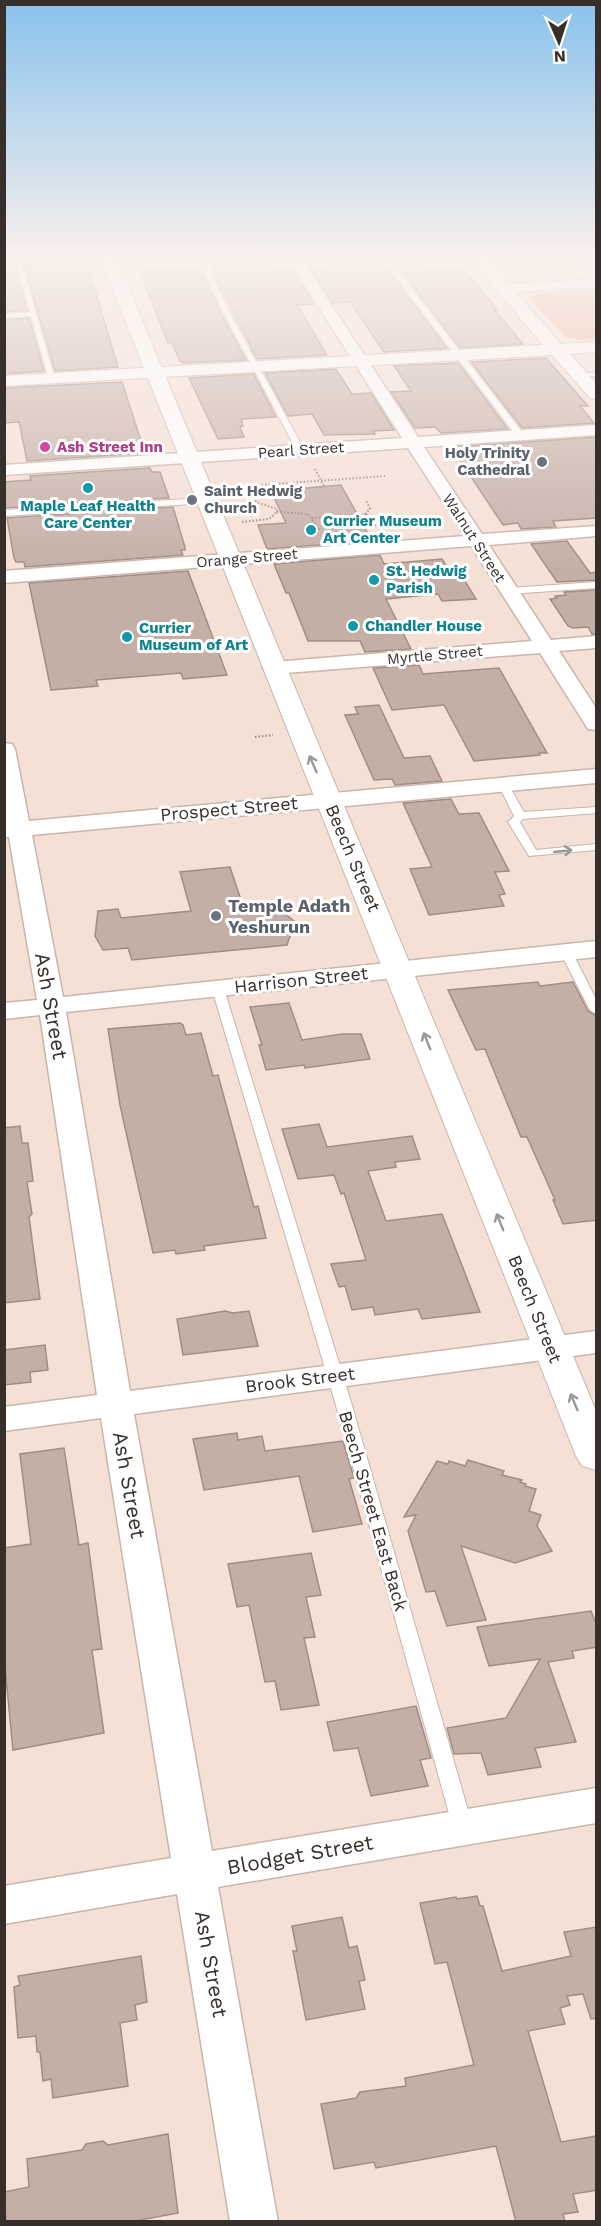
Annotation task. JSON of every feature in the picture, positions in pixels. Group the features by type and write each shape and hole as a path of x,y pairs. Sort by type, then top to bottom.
{"main road":[{"name":"Beech Street","path":"149,364 186,458 399,969 551,1349 597,1456"},
{"path":"4,381 293,364"},
{"path":"574,364 588,375 597,394"}],"street":[{"name":"Walnut Street","path":"361,364 597,724"},
{"name":"Pearl Street","path":"4,470 597,430"},
{"name":"Orange Street","path":"4,577 597,531"},
{"name":"Myrtle Street","path":"273,668 597,642"},
{"name":"Ash Street","path":"4,749 11,830 52,1007 115,1403 254,2222"},
{"name":"Prospect Street","path":"11,830 597,776"},
{"name":"Harrison Street","path":"4,1011 597,949"},
{"name":"Brook Street","path":"4,1419 597,1342"},
{"name":"Blodget Street","path":"4,1905 597,1805"}],"lane":[{"path":"48,364 52,378"},
{"path":"466,364 520,435"},
{"path":"257,366 301,451"},
{"path":"4,513 204,501"},
{"path":"509,591 597,585"},
{"path":"503,784 520,816"},
{"path":"597,810 520,816 514,822 533,854 597,848"},
{"path":"566,952 597,1010"},
{"name":"Beech Street East Back","path":"218,989 335,1376 463,1828"}],"path":[{"path":"315,469 324,486"},
{"path":"277,512 277,509 256,502 248,486 385,476"},
{"path":"257,479 260,485"},
{"path":"238,522 269,519 277,512 292,510 308,514 312,518 366,514 370,507 366,500"},
{"path":"255,737 280,735"}],"building":[{"path":"4,364 42,364 44,371 4,374"},
{"path":"53,364 117,364 118,367 55,371"},
{"path":"459,364 508,429 441,433 435,427 415,428 391,392 411,391 394,366"},
{"path":"472,364 551,364 588,406 580,406 594,423 522,428"},
{"path":"336,369 352,394 371,393 394,430 373,431 375,434 324,435 312,414 288,416 265,373"},
{"path":"254,374 276,417 241,419 243,426 240,427 244,437 218,439 189,378"},
{"path":"122,382 145,453 27,461 19,422 4,423 4,388"},
{"path":"597,437 597,518 553,521 556,527 521,529 518,523 503,525 451,447"},
{"name":"Maple Leaf Health Care Center","path":"150,468 152,472 160,472 169,498 5,508 4,482 31,480 30,476"},
{"path":"341,485 372,541 267,549 258,525 286,523 271,491"},
{"path":"173,507 185,547 185,550 181,550 183,555 25,567 24,562 16,562 14,558 7,518"},
{"path":"567,541 590,573 597,572 597,580 557,582 531,544"},
{"path":"380,555 384,564 442,559 451,573 460,573 476,599 442,601 438,594 386,599 411,649 365,652 360,641 308,641 289,593 286,593 274,564"},
{"name":"Currier Museum of Art","path":"188,571 227,675 183,679 181,673 96,680 98,686 51,690 29,583"},
{"path":"597,590 597,634 592,634 588,627 568,626 550,599 566,595 564,592"},
{"path":"419,665 423,674 499,668 547,753 474,761 444,705 392,710 373,668"},
{"path":"379,705 404,758 430,756 442,781 395,785 392,779 374,780 345,715 358,714 355,707"},
{"path":"451,799 459,814 479,813 509,871 495,872 505,894 499,895 504,906 429,915 410,869 432,867 403,803"},
{"name":"Temple Adath Yeshurun","path":"230,867 243,906 272,903 295,922 287,945 132,960 128,948 103,950 95,936 98,911 118,909 121,918 191,911 180,872"},
{"path":"538,982 540,986 573,982 588,1011 597,1016 597,1220 563,1224 527,1137 521,1137 485,1049 476,1050 448,990"},
{"path":"289,1003 302,1040 342,1034 361,1034 370,1059 305,1068 304,1065 266,1070 259,1045 262,1045 250,1007"},
{"path":"180,1023 186,1035 201,1033 213,1076 218,1075 254,1207 258,1206 266,1238 204,1246 205,1250 176,1254 175,1250 153,1253 120,1105 108,1029"},
{"path":"319,1124 327,1147 412,1136 420,1159 395,1162 396,1167 368,1171 386,1221 442,1214 480,1312 422,1319 418,1309 375,1315 373,1307 352,1310 345,1286 339,1287 331,1264 366,1260 344,1193 341,1194 334,1175 298,1179 282,1129"},
{"path":"20,1126 22,1143 28,1143 33,1181 27,1182 32,1214 29,1217 40,1299 4,1303 4,1128"},
{"path":"225,1311 233,1313 249,1311 258,1346 183,1355 177,1319"},
{"path":"45,1345 48,1370 30,1372 31,1382 4,1385 4,1350"},
{"path":"237,1433 238,1440 262,1436 265,1451 343,1441 354,1478 349,1479 362,1524 313,1532 299,1476 204,1490 193,1439"},
{"path":"64,1448 79,1545 88,1543 102,1649 92,1650 104,1733 13,1750 4,1657 4,1548 31,1544 20,1454"},
{"path":"468,1460 504,1471 502,1475 522,1480 520,1482 526,1484 525,1486 536,1489 529,1511 541,1515 537,1526 552,1551 515,1563 461,1546 486,1620 447,1626 435,1591 426,1592 408,1531 416,1515 404,1517 437,1461 448,1464 449,1461 465,1466"},
{"path":"311,1553 321,1595 306,1597 315,1637 304,1638 319,1705 281,1710 275,1681 265,1682 249,1605 237,1607 228,1564"},
{"path":"591,1611 597,1626 597,1647 572,1651 574,1658 548,1662 576,1742 535,1748 541,1767 488,1775 481,1753 454,1754 447,1728 506,1718 540,1659 489,1666 477,1627"},
{"path":"416,1706 431,1758 420,1760 428,1786 371,1796 358,1748 334,1751 327,1722"},
{"path":"477,1896 480,1906 483,1906 502,1971 571,1956 564,1932 597,1927 597,2018 591,2019 583,1994 567,1996 570,2005 560,2008 565,2024 528,2031 561,2142 597,2136 597,2190 573,2194 578,2212 563,2214 565,2222 516,2222 496,2146 376,2168 374,2162 334,2169 321,2104 356,2098 360,2092 406,2086 405,2078 474,2065 447,1962 435,1964 420,1903"},
{"path":"342,1917 349,1948 357,1946 365,1980 359,1981 365,2009 306,2020 293,1951 297,1951 292,1926"},
{"path":"141,1956 147,2002 135,2005 137,2020 120,2023 128,2086 53,2098 51,2079 43,2081 36,2036 18,2038 14,1987 20,1985 18,1976"},
{"path":"168,2134 178,2213 130,2222 6,2222 4,2192 29,2187 27,2159 82,2150 86,2144 103,2141 108,2145"}],"place":[{"name":"Ash Street Inn","path":"45,447"},
{"name":"Holy Trinity Cathedral","path":"542,462"},
{"name":"Maple Leaf Health Care Center","path":"88,488"},
{"name":"Saint Hedwig Church","path":"192,500"},
{"name":"Currier Museum Art Center","path":"311,530"},
{"name":"St. Hedwig Parish","path":"374,580"},
{"name":"Chandler House","path":"353,626"},
{"name":"Currier Museum of Art","path":"127,637"},
{"name":"Temple Adath Yeshurun","path":"216,916"}]}
